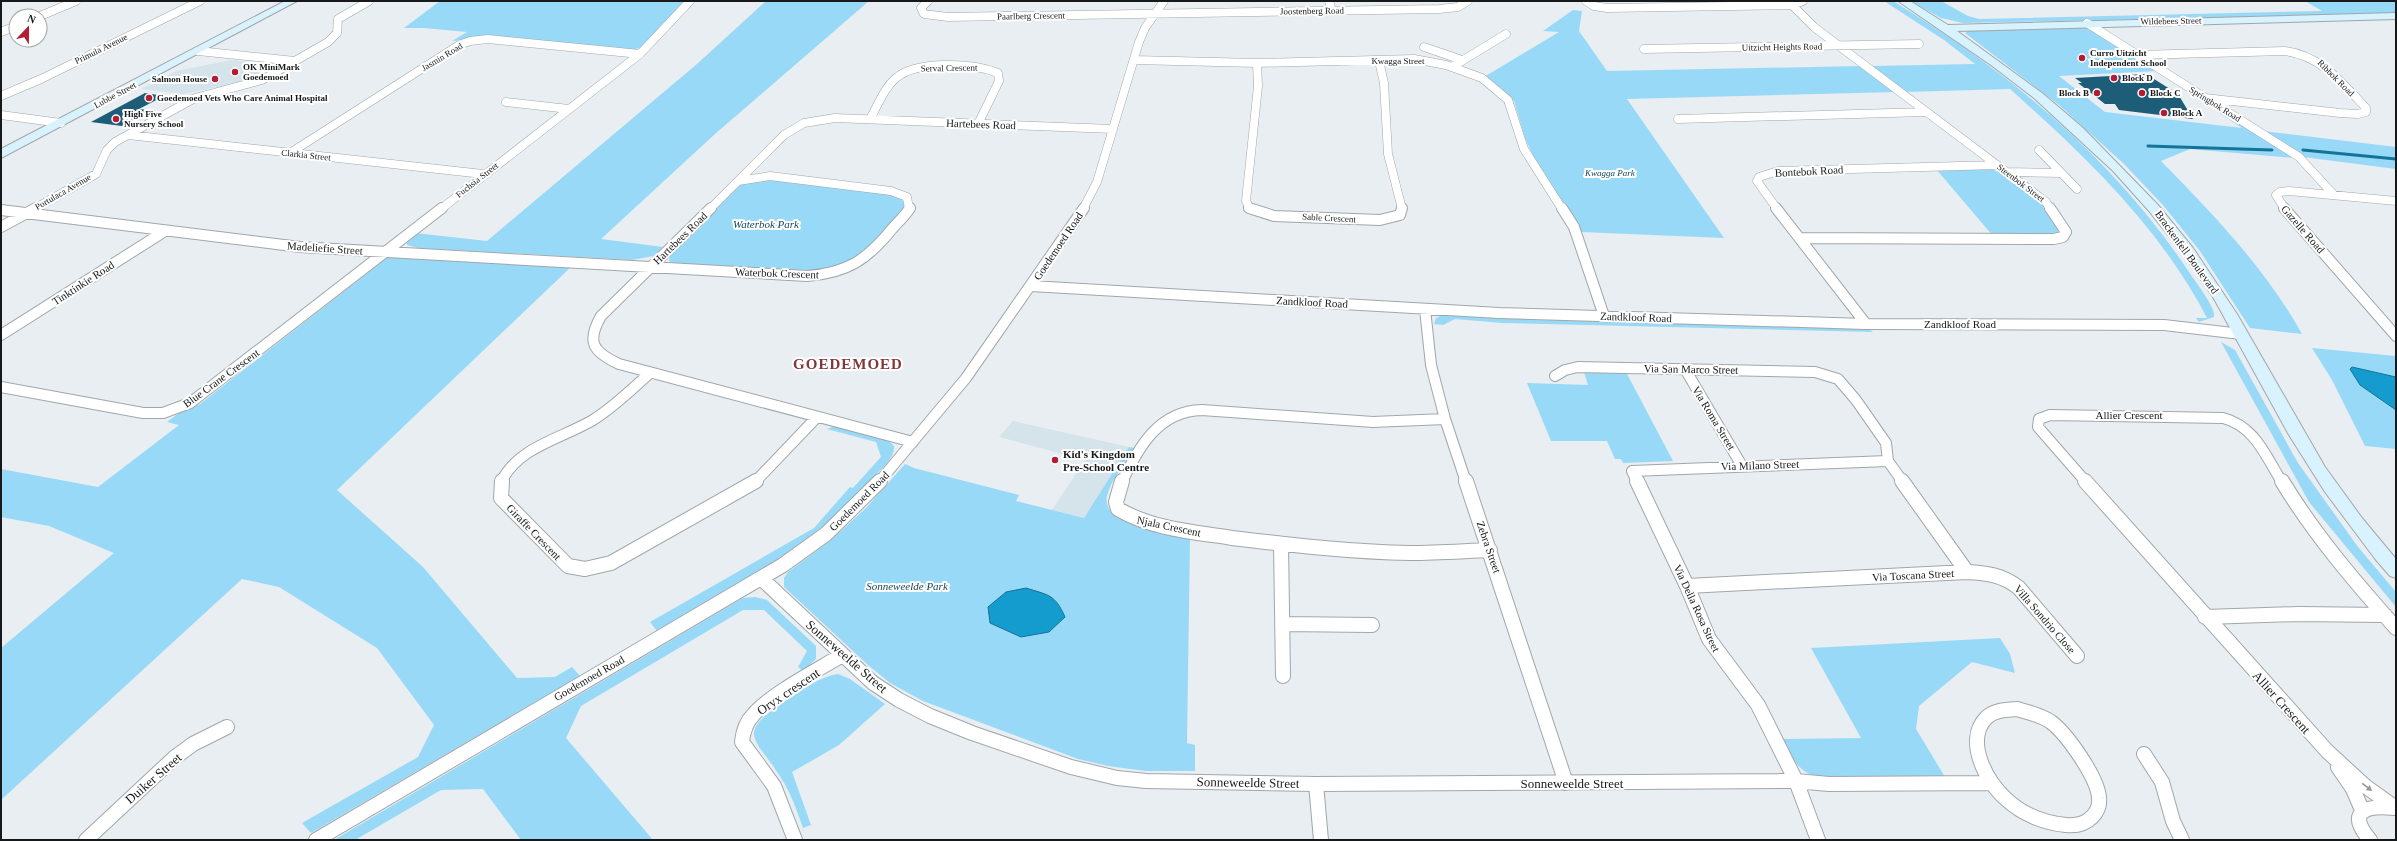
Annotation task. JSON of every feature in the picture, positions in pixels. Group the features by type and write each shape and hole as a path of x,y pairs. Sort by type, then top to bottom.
{"street":[{"path":"48,13 76,1"},
{"name":"Primula Avenue","path":"1,96 41,79 200,1"},
{"name":"Lubbe Street","path":"1,154 292,1"},
{"name":"Portulaca Avenue","path":"26,213 96,174 99,170 106,149 128,135 195,98 257,82 332,39 337,33 336,24 338,19 369,1"},
{"name":"Fuchsia Street","path":"386,251 483,174 640,54 690,1"},
{"name":"Paarlberg Crescent","path":"928,1 923,5 921,11 930,16 948,17 1155,13"},
{"name":"Goedemoed Road","path":"316,840 498,731 761,578 808,547 844,518 877,485 966,378 1031,286 1090,196 1099,175 1142,35 1164,1"},
{"path":"1329,1 1332,11"},
{"name":"Joostenberg Road","path":"1155,13 1446,9 1458,7 1468,1"},
{"path":"1586,1 1594,6 1607,8 1792,5 1803,1"},
{"name":"Brackenfell Boulevard","path":"1903,1 1947,28 2041,97 2113,162 2159,213 2197,263 2241,334 2317,467 2352,516 2396,571"},
{"name":"Steenbok Street","path":"1792,5 1814,27 2052,208 2066,232 2063,237 2049,240 1800,238"},
{"name":"Wildebees Street","path":"1947,28 2087,23 2396,16"},
{"name":"Springbok Road","path":"2087,23 2299,157 2334,195"},
{"path":"1452,67 1506,34"},
{"name":"Jasmin Road","path":"290,153 459,45 470,41 488,39 640,54"},
{"name":"Uitzicht Heights Road","path":"1644,49 1919,44"},
{"path":"1424,47 1440,54 1462,60"},
{"path":"198,51 295,61"},
{"name":"Ribbok Road","path":"2137,54 2285,51 2304,54 2319,61 2366,108 2366,112 2351,114 2205,98"},
{"name":"Kwagga Street","path":"1134,60 1257,63 1414,59 1452,67 1482,78 1508,100 1524,149 1577,235 1604,316"},
{"name":"Sable Crescent","path":"1257,63 1258,86 1246,201 1248,207 1254,211 1274,216 1380,220 1400,215 1402,207 1388,154 1384,82 1379,61"},
{"name":"Serval Crescent","path":"870,119 893,81 901,74 921,68 971,67 988,69 998,74 999,77 999,81 978,124"},
{"path":"506,102 569,109"},
{"path":"1678,119 1926,112"},
{"path":"1,115 61,123"},
{"name":"Hartebees Road","path":"913,442 650,373 610,361 597,350 592,337 596,323 601,316 651,266 784,135 797,125 827,118 1113,129"},
{"name":"Clarkia Street","path":"128,135 483,174"},
{"path":"2039,150 2077,189"},
{"name":"Bontebok Road","path":"1866,324 1759,186 1758,179 1762,175 1786,171 1996,165"},
{"path":"2006,172 2060,173"},
{"name":"Waterbok Crescent","path":"651,266 807,276 834,273 852,267 865,259 910,207 907,198 891,191 770,176 738,181"},
{"name":"Gazelle Road","path":"2396,201 2284,191 2277,194 2276,197 2396,336"},
{"name":"Madeliefie Street","path":"1,210 260,243 651,266"},
{"path":"1,227 26,213"},
{"name":"Tinktinkie Road","path":"1,335 164,230"},
{"name":"Blue Crane Crescent","path":"1,387 143,413 172,411 190,403 210,389 386,251"},
{"name":"Zandkloof Road","path":"1031,286 1425,309 1866,324 2164,325 2241,334"},
{"name":"Zebra Street","path":"1425,309 1431,365 1445,419 1490,550 1566,783"},
{"name":"Via San Marco Street","path":"1555,376 1565,370 1578,367 1815,372 1828,375"},
{"name":"Via Roma Street","path":"1685,369 1742,466"},
{"name":"Giraffe Crescent","path":"650,373 592,420 527,453 515,462 503,476 499,491 501,498 568,566 588,569 611,563 733,497 758,480 817,417"},
{"name":"Via Toscana Street","path":"1828,375 1842,382 1886,442 1889,452 1888,461 1967,572"},
{"name":"Njala Crescent","path":"1445,419 1373,422 1202,410 1180,412 1163,420 1156,428 1118,488 1115,501 1118,510 1134,519 1149,523 1190,532 1281,544 1412,553 1490,550"},
{"name":"Allier Crescent","path":"2396,628 2297,506 2251,432 2243,426 2225,418 2213,416 2050,415 2041,417 2037,423 2041,431 2205,617 2327,751 2365,786 2396,808"},
{"name":"Via Milano Street","path":"1632,471 1888,461"},
{"name":"Via Della Rosa Street","path":"1632,471 1687,586 1712,643 1758,705 1796,781 1818,840"},
{"path":"1281,544 1283,676"},
{"name":"Via Toscana Street","path":"1687,586 1967,572"},
{"name":"Villa Sondrio Close","path":"1967,572 1996,574 2014,583 2077,656"},
{"name":"Sonneweelde Street","path":"761,578 842,655 874,683 899,700 930,716 1071,767 1146,781 1316,784 1796,781 1829,784 1991,783"},
{"path":"2205,617 2298,614 2385,615"},
{"path":"1283,624 1372,625"},
{"name":"Oryx crescent","path":"795,840 774,786 742,742 743,732 752,714 762,706 842,655"},
{"path":"2000,710 2022,710 2040,716 2059,729 2096,787 2100,796 2099,804 2094,816 2087,822 2066,825 2053,823 2013,806 2003,798 1991,783 1979,756 1976,744 1978,728 1991,713 2000,710"},
{"name":"Duiker Street","path":"86,840 174,758 193,744 227,727"},
{"name":"Allier Crescent","path":"2327,751 2353,788 2362,810"},
{"path":"2144,754 2164,788 2174,821 2182,840"},
{"path":"1316,784 1321,840"},
{"path":"2370,840 2360,826 2358,817 2362,810 2375,806 2396,808"}],"shaded area":[{"path":"231,60 265,64 266,71 248,81 183,94 141,89 176,71"},
{"path":"2352,367 2396,377 2396,410 2360,385 2350,369"},
{"path":"1013,421 1129,447 1084,518 1052,510 1085,460 999,437"},
{"path":"1026,588 1050,596 1058,604 1065,617 1049,632 1021,637 990,623 988,607 1006,592"}],"green space":[{"path":"440,1 686,1 645,46 633,50 492,37 452,41 467,32 424,28 404,28"},
{"path":"766,1 869,1 715,134 601,239 663,247 653,256 632,260 418,248 407,245 407,241 415,233 487,241 697,64"},
{"path":"1884,1 1893,1 1936,28 1978,58 2019,89 2058,122 2095,157 2129,194 2161,233 2206,296 2214,313 2214,317 2199,322 2196,318 2207,318 2167,253 2144,223 2119,194 2066,140 2010,89 1905,92 1870,66 1975,64 1944,40"},
{"path":"1910,1 1941,1 1968,16 1979,19 2322,11 2305,1 2396,1 2396,14 1963,23 1941,18"},
{"name":"Kwagga Park","path":"1573,10 1582,11 1579,31 1607,71 1861,66 1895,92 1627,99 1724,238 1581,232 1534,158 1525,138 1514,101 1501,88 1484,77 1559,32 1543,31"},
{"path":"2080,26 2094,30 2157,71 2059,76 2105,112 2242,128 2218,112 2221,111 2295,158 2190,149 2161,161 2238,243 2272,287 2302,334 2250,328 2200,251 2162,204 2124,164 2059,105 1965,33 1969,30"},
{"path":"2263,131 2396,147 2396,169 2303,157"},
{"path":"1988,168 2000,172 2039,201 2047,209 2059,230 2058,233 1993,236 1936,169"},
{"name":"Waterbok Park","path":"759,178 890,194 902,199 905,207 865,253 855,261 818,272 675,264 669,261 670,255 741,184"},
{"path":"388,257 573,265 337,490 423,567 517,678 555,677 572,667 580,676 311,833 302,823 418,757 434,725 377,648 279,587 242,579 1,800 1,648 114,553 49,526 1,517 1,469 98,487 179,425 167,422 179,413 200,404"},
{"path":"1452,314 1868,328 1873,332 1502,323 1455,319 1443,325 1434,324 1436,318 1442,315"},
{"path":"2221,342 2235,350 2298,463 2358,547 2396,592 2396,607 2309,502"},
{"path":"2312,348 2396,356 2396,449 2365,446 2332,380"},
{"path":"1588,370 1626,372 1673,461 1623,463 1621,459 1615,459 1607,441 1551,441 1527,383 1588,385 1584,372"},
{"path":"835,426 889,441 894,446 890,459 852,501 800,544 716,598 657,631 650,622 814,528 850,487 853,488 881,457 876,442 827,429"},
{"name":"Sonneweelde Park","path":"1129,447 1135,448 1112,483 1107,496 1108,506 1114,515 1125,522 1138,527 1190,537 1187,743 1195,745 1195,771 1145,771 1108,766 1078,759 923,701 890,683 868,665 784,587 784,578 788,572 831,540 866,508 905,464 914,468 1019,495 1016,501 1084,518"},
{"path":"755,597 767,600 816,646 816,659 803,671 798,667 807,651 764,610 743,610 581,706 566,738 653,840 521,840 483,789 441,790 355,840 334,840 743,598"},
{"path":"2000,638 2010,654 2015,673 1972,662 1919,706 1916,729 1945,777 1814,776 1802,769 1789,753 1782,739 1861,738 1811,648"},
{"path":"838,674 850,679 885,704 839,745 792,772 811,825 803,828 794,802 785,784 754,737 755,729 760,721 770,712 805,688 824,678"}],"building":[{"path":"2146,74 2178,94 2193,119 2119,110 2115,104 2105,104 2078,83 2082,83 2075,78"},
{"path":"145,93 164,96 139,109 150,110 122,126 91,122"}],"waterway":[{"path":"2148,146 2272,150"},
{"path":"2303,150 2396,159"}],"place":[{"name":"Curro Uitzicht Independent School","path":"2082,58"},
{"name":"OK MiniMark Goedemoed","path":"235,72"},
{"name":"Block D","path":"2114,78"},
{"name":"Salmon House","path":"215,79"},
{"name":"Block B","path":"2097,93"},
{"name":"Block C","path":"2142,93"},
{"name":"Goedemoed Vets Who Care Animal Hospital","path":"149,98"},
{"name":"Block A","path":"2164,113"},
{"name":"High Five Nursery School","path":"116,119"},
{"name":"Kid's Kingdom Pre-School Centre","path":"1055,460"}],"district":[{"name":"GOEDEMOED","path":"848,364"}]}
